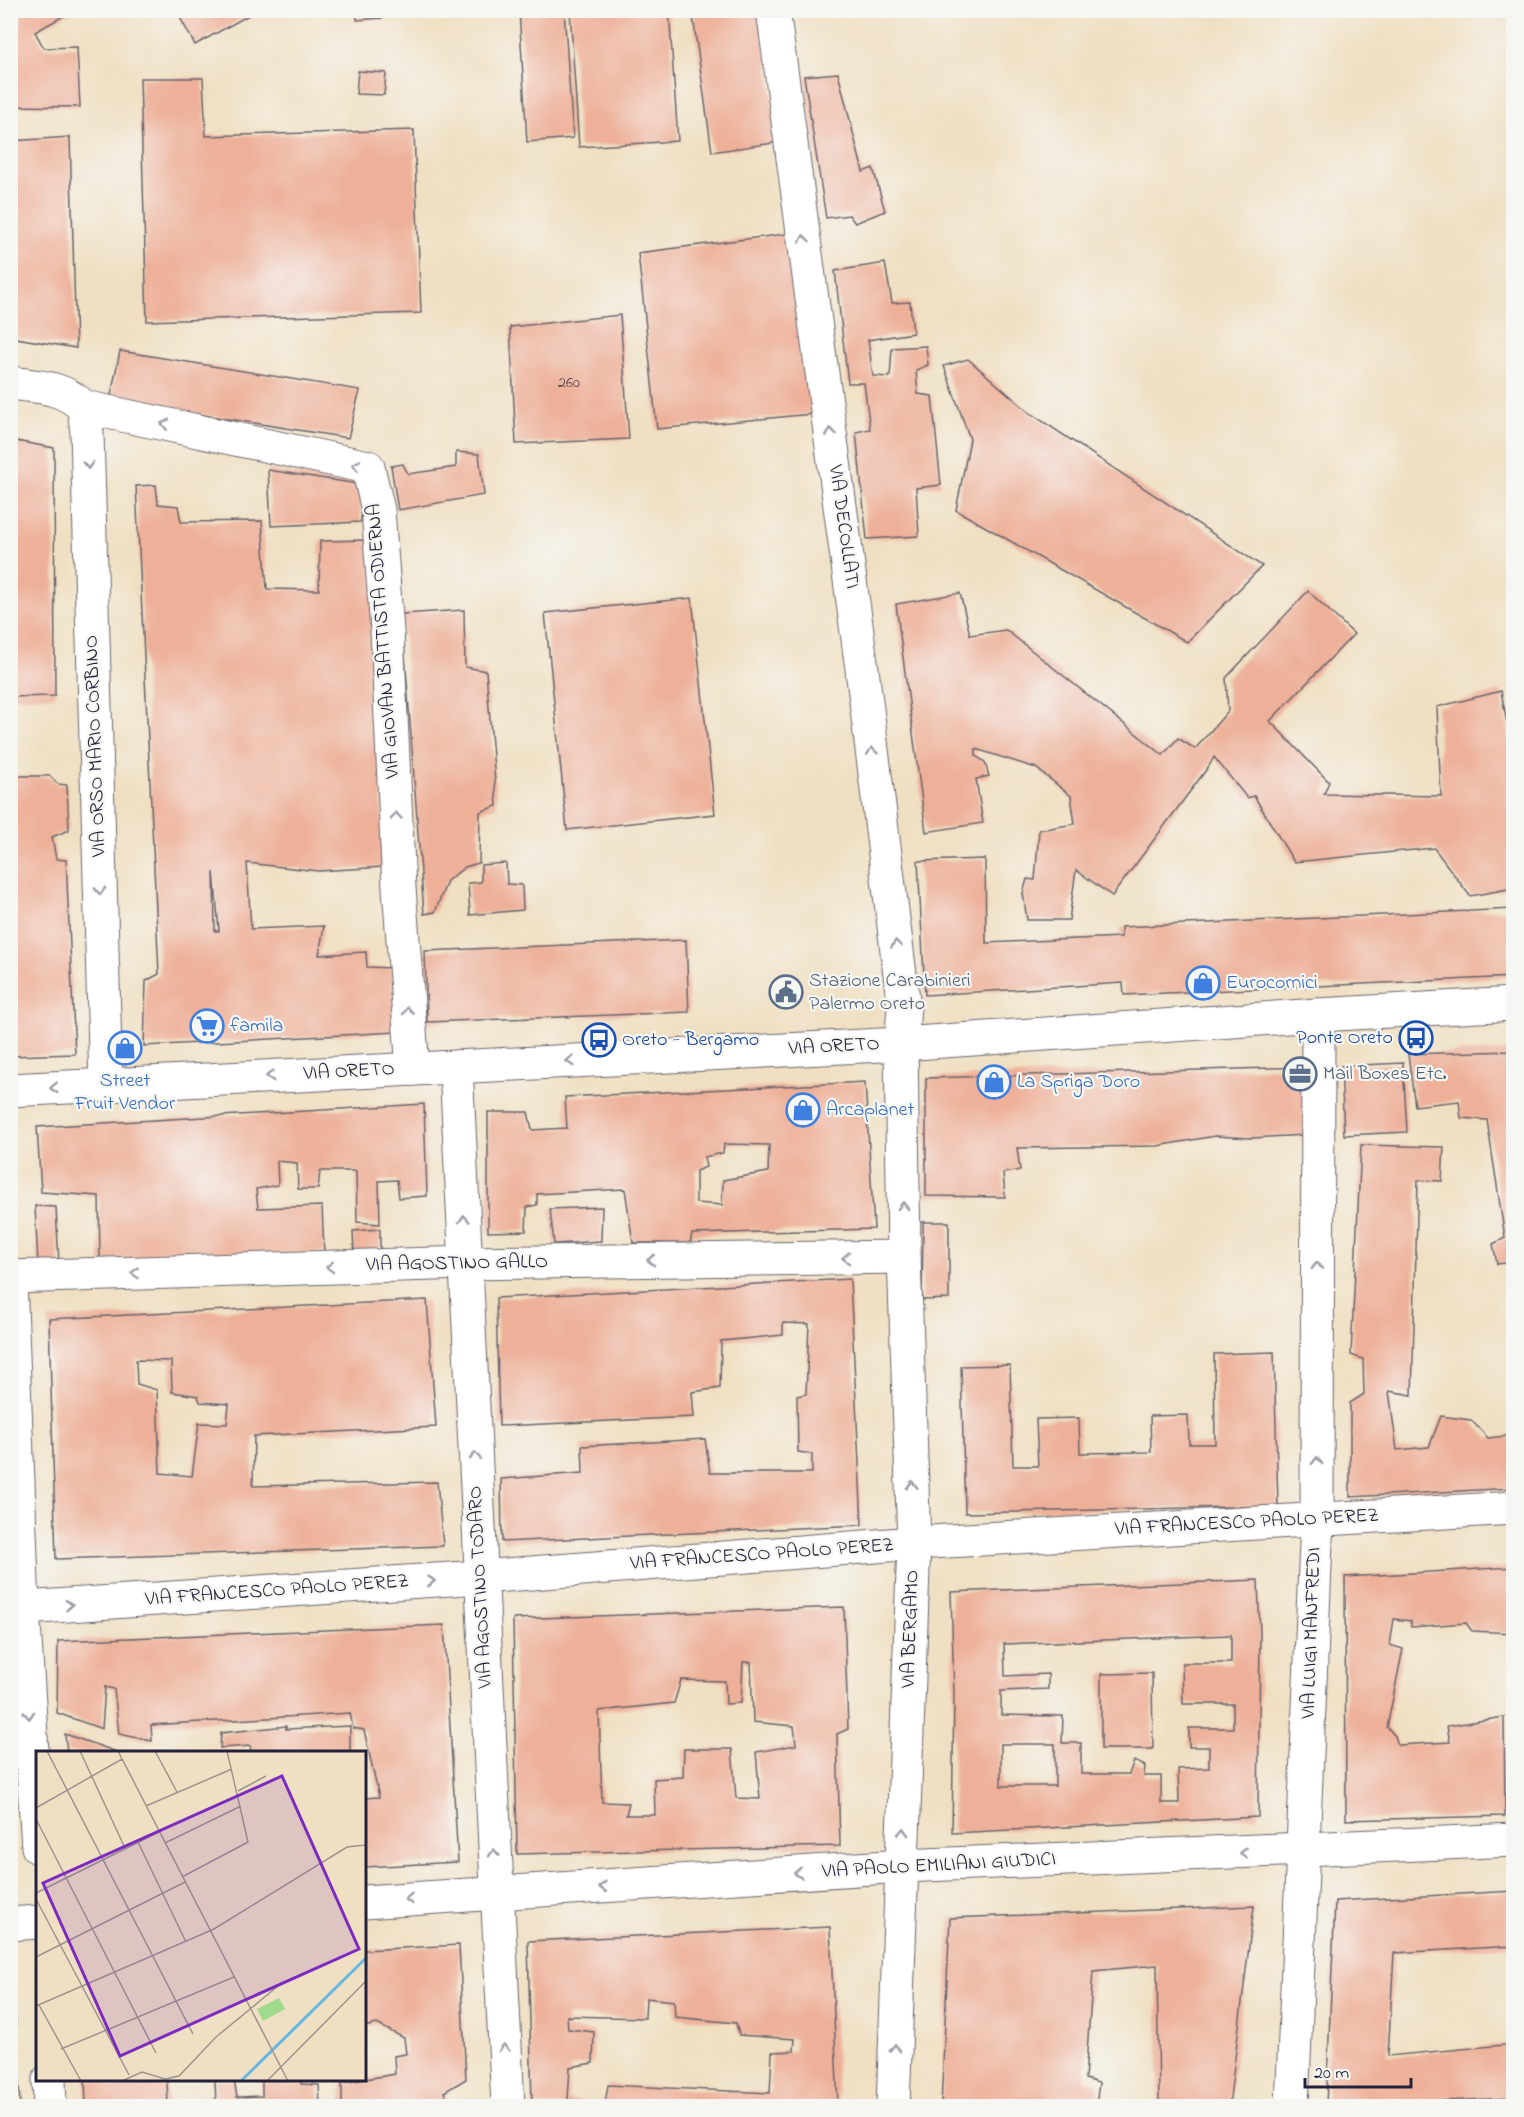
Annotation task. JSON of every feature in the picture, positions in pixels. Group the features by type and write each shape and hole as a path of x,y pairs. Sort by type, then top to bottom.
{"street":[{"name":"VIA DECOLLATI","path":"772,10 828,416 897,949 904,1007 901,1044"},
{"path":"10,384 56,389 72,396 84,407"},
{"name":"VIA GIOVAN BATTISTA ODIERNA","path":"84,407 368,467 378,510 387,631 399,888 413,1069"},
{"name":"VIA ORSO MARIO CORBINO","path":"84,407 106,1085"},
{"name":"VIA ORETO","path":"10,1090 901,1044 1514,1004"},
{"name":"VIA LUIGI MANFREDI","path":"1292,2106 1317,1519 1318,1015"},
{"name":"VIA BERGAMO","path":"893,2106 914,1543 904,1257 901,1044"},
{"name":"VIA AGOSTINO TODARO","path":"456,1067 508,2106"},
{"name":"VIA AGOSTINO GALLO","path":"10,1278 466,1263 904,1257"},
{"path":"10,1278 17,1609 36,1823"},
{"name":"VIA FRANCESCO PAOLO PEREZ","path":"17,1609 480,1577 914,1543 1514,1508"},
{"name":"VIA PAOLO EMILIANI GIUDICI","path":"366,1902 902,1866 1514,1840"},
{"path":"10,1924 36,1922"},
{"path":"49,2081 50,2106"}],"building":[{"path":"10,10 74,10 35,32 44,48 77,47 80,107 10,106"},
{"path":"176,10 258,10 195,45"},
{"path":"356,10 382,10 383,18 357,20"},
{"path":"519,10 564,10 573,138 527,142"},
{"path":"570,10 669,10 678,141 579,147"},
{"path":"692,10 759,10 780,142 712,152"},
{"path":"358,71 386,73 384,95 356,94"},
{"path":"838,73 863,172 873,168 885,211 855,223 849,215 826,218 804,76"},
{"path":"140,78 203,78 206,136 414,130 421,313 147,321"},
{"path":"70,137 76,348 10,337 10,141"},
{"path":"793,233 812,414 657,429 638,253"},
{"path":"885,263 892,303 910,302 913,333 868,340 873,376 890,377 892,348 926,346 928,365 916,370 918,394 932,396 941,485 916,488 919,536 867,539 856,432 870,429 864,383 848,383 835,271"},
{"path":"620,315 629,439 516,444 510,327"},
{"path":"120,351 360,390 348,438 110,400"},
{"path":"968,359 1030,413 1262,566 1187,642 956,510 970,439 944,366"},
{"path":"10,440 54,448 55,696 10,697"},
{"path":"456,452 479,454 484,495 398,510 391,466 403,464 408,474 456,467"},
{"path":"268,470 358,484 361,522 271,526"},
{"path":"156,485 158,504 178,506 181,522 262,521 267,589 319,590 320,541 372,540 384,867 318,871 247,863 251,929 324,926 319,955 366,952 367,967 392,968 396,1032 144,1046 146,981 159,974 136,486","holes":["214,872 219,931 215,931"]},
{"path":"1308,591 1354,634 1270,721 1329,782 1324,794 1441,796 1437,707 1501,691 1514,759 1514,888 1470,896 1434,848 1294,862 1254,796 1247,798 1214,757 1112,896 1076,870 1069,920 1027,920 1023,893 1027,879 1035,880 1039,830 1075,824 1071,796 1036,768 976,749 976,756 985,762 989,776 976,779 983,823 926,832 896,604 960,593 970,635 1006,630 1163,755 1178,738 1195,749 1228,711 1226,678"},
{"path":"692,598 715,814 567,830 545,613"},
{"path":"464,610 465,667 486,671 497,806 480,812 479,863 465,867 447,881 435,912 424,914 402,614"},
{"path":"10,776 50,776 58,784 67,785 69,830 52,837 56,859 66,860 75,1054 10,1056"},
{"path":"985,859 986,943 1121,937 1121,927 1514,909 1514,977 1124,995 1123,983 925,995 918,861"},
{"path":"506,863 507,884 522,885 523,910 470,915 468,883 481,882 481,865"},
{"path":"686,940 689,1012 427,1022 425,951"},
{"path":"1514,1051 1514,1262 1497,1264 1493,1244 1505,1238 1487,1120 1461,1118 1459,1101 1415,1106 1408,1054"},
{"path":"1403,1063 1407,1132 1344,1135 1341,1066"},
{"path":"1306,1067 1305,1135 1251,1138 1215,1136 1157,1146 1017,1148 1020,1170 1003,1173 1005,1197 926,1196 926,1078"},
{"path":"865,1082 874,1229 692,1234 690,1243 633,1243 625,1189 537,1194 537,1205 527,1207 526,1231 488,1232 488,1112 528,1112 532,1130 567,1128 565,1097","holes":["724,1144 769,1145 768,1172 723,1180 722,1205 696,1203 696,1171 706,1167 704,1157 723,1153"]},
{"path":"424,1104 427,1196 399,1198 397,1180 379,1181 380,1224 357,1222 356,1171 320,1171 318,1189 298,1189 297,1163 277,1161 278,1185 256,1189 258,1208 322,1206 324,1252 100,1262 99,1196 41,1192 37,1127"},
{"path":"1361,1145 1444,1147 1442,1181 1418,1180 1412,1395 1389,1391 1397,1450 1429,1447 1441,1416 1471,1420 1488,1438 1514,1435 1514,1488 1350,1497 1350,1403 1364,1394 1363,1359 1351,1355"},
{"path":"35,1206 56,1207 59,1264 38,1265"},
{"path":"602,1207 601,1241 554,1244 550,1209"},
{"path":"923,1222 949,1222 949,1299 922,1300"},
{"path":"380,1229 380,1253 354,1254 353,1231"},
{"path":"850,1279 862,1525 502,1542 501,1479 583,1473 582,1446 705,1439 710,1473 812,1473 812,1454 798,1452 797,1396 806,1394 809,1324 783,1323 783,1335 721,1341 720,1388 692,1392 694,1417 499,1426 496,1298"},
{"path":"427,1300 436,1427 254,1436 253,1486 437,1482 443,1546 56,1559 49,1319","holes":["136,1360 171,1361 172,1392 198,1396 200,1402 229,1404 227,1424 199,1423 192,1476 160,1473 157,1390 137,1384"]},
{"path":"1274,1352 1278,1506 965,1513 961,1366 1010,1365 1013,1466 1038,1466 1036,1419 1079,1418 1080,1453 1151,1452 1150,1416 1188,1415 1189,1444 1215,1444 1214,1354"},
{"path":"1514,1567 1514,1633 1472,1631 1466,1623 1411,1627 1411,1621 1394,1619 1390,1645 1403,1649 1387,1727 1395,1736 1398,1745 1450,1742 1447,1726 1504,1717 1505,1816 1346,1820 1345,1577"},
{"path":"1258,1580 1260,1634 1258,1817 952,1833 954,1693 951,1592","holes":["1231,1635 1231,1663 1182,1663 1183,1704 1233,1704 1233,1728 1189,1728 1189,1747 1209,1747 1209,1768 1178,1769 1179,1803 1161,1803 1161,1776 1144,1776 1145,1766 1134,1761 1129,1774 1081,1774 1081,1743 1062,1743 1063,1716 1001,1715 1001,1691 1048,1689 1048,1674 1005,1676 1004,1644","1001,1744 1055,1744 1055,1786 1001,1786"]},
{"path":"844,1607 848,1729 837,1734 840,1846 517,1854 513,1619","holes":["743,1662 751,1662 753,1722 794,1726 796,1745 756,1752 760,1799 736,1798 732,1749 684,1749 683,1777 654,1779 655,1815 626,1815 629,1803 602,1802 599,1711 674,1703 681,1680 725,1681 726,1704 741,1703"]},
{"path":"444,1625 458,1862 366,1867 366,1798 379,1797 364,1730 353,1728 350,1713 151,1725 152,1741 119,1734 114,1689 105,1687 102,1729 57,1713 58,1641"},
{"path":"1152,1673 1153,1749 1101,1749 1101,1674"},
{"path":"286,1726 286,1729 350,1726 350,1751 251,1751 250,1746 220,1748 221,1733"},
{"path":"65,1734 114,1751 67,1751"},
{"path":"1514,1891 1514,1946 1394,1953 1388,2056 1514,2044 1514,2098 1326,2106 1335,1901"},
{"path":"1254,1906 1229,2106 1159,2103 1157,1965 1093,1971 1085,2079 1099,2083 1096,2106 941,2106 950,1918"},
{"path":"830,1927 838,2106 532,2106 528,1941","holes":["646,1998 674,2001 675,2017 736,2023 739,2035 795,2039 794,2051 772,2052 770,2093 608,2085 605,2104 568,2100 570,2067 593,2063 594,2032 568,2029 567,2016 645,2018"]},
{"path":"459,1945 466,2079 444,2092 450,2106 342,2106 342,2083 366,2081 366,2079 395,2074 394,2056 406,2054 404,2038 377,2024 366,2027 366,1950"},
{"path":"10,1968 13,1968 20,2106 10,2106"},
{"path":"85,2081 167,2081 168,2106 86,2106"},
{"path":"215,2081 234,2081 237,2097 262,2096 262,2081 301,2081 301,2084 319,2085 320,2106 216,2106"}],"place":[{"name":"Eurocornici","path":"1203,983"},
{"name":"Stazione Carabinieri Palermo Oreto","path":"786,992"},
{"name":"famila","path":"207,1026"},
{"name":"Ponte Oreto","path":"1416,1038"},
{"name":"Oreto - Bergamo","path":"599,1040"},
{"name":"Street Fruit Vendor","path":"125,1048"},
{"name":"Mail Boxes Etc.","path":"1300,1074"},
{"name":"La Spriga Doro","path":"994,1082"},
{"name":"Arcaplanet","path":"803,1110"}]}
